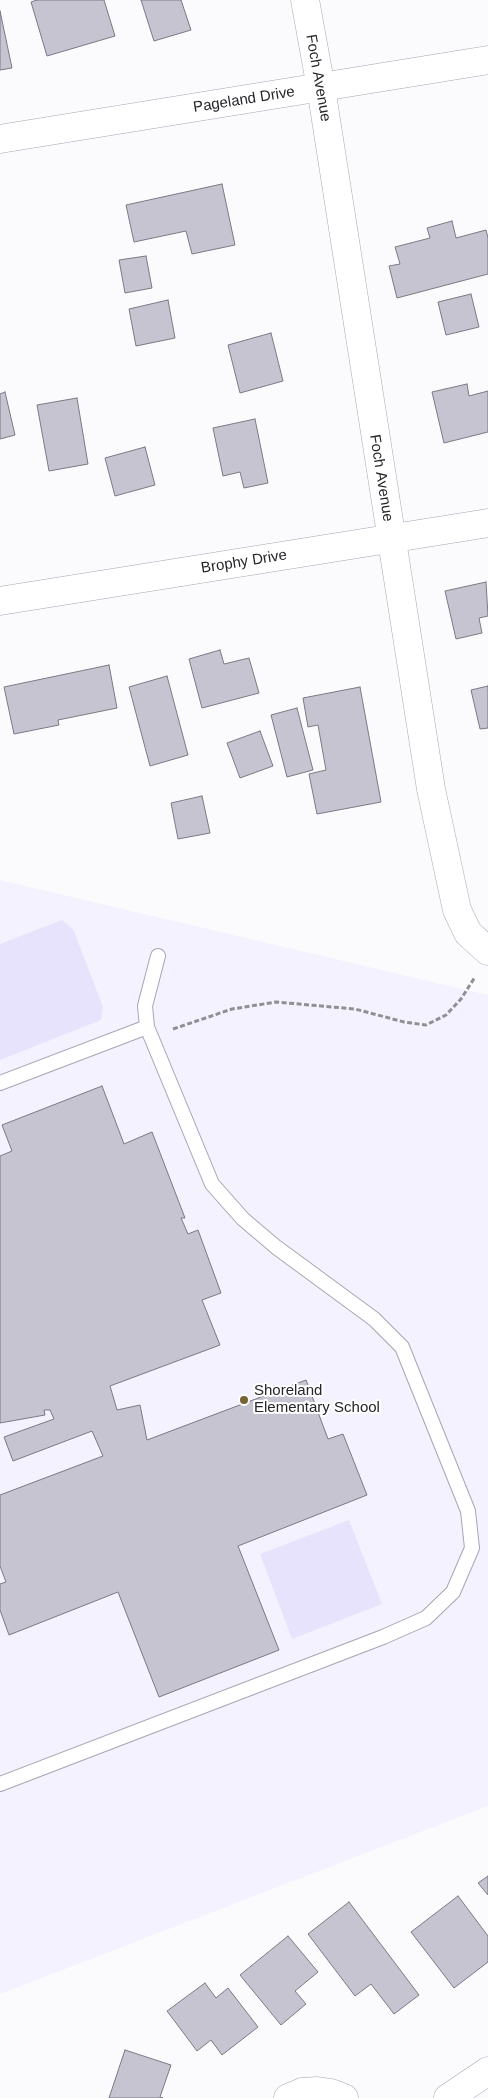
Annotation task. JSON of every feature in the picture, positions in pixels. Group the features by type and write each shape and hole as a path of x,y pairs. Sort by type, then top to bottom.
{"street":[{"name":"Foch Avenue","path":"305,0 321,88 431,789 457,910 468,933 483,956"},
{"name":"Pageland Drive","path":"0,139 488,60"},
{"name":"Brophy Drive","path":"0,601 488,523"},
{"path":"448,2098 488,2071"},
{"path":"288,2098 302,2092 317,2091 331,2092 344,2098"}],"lane":[{"path":"0,1784 382,1637 426,1618 452,1592 472,1548 468,1512 402,1346 374,1319 276,1247 243,1219 212,1184 149,1032 145,1006 158,956"},
{"path":"0,1083 149,1032"}],"path":[{"path":"149,1032 232,1009 276,1002 355,1009 404,1022 426,1024 446,1015 461,1000 483,956"}],"shaded area":[{"name":"Shoreland Elementary School","path":"0,880 488,995 488,1806 0,1994"},
{"path":"62,920 73,929 103,1007 101,1020 0,1060 0,944"},
{"path":"349,1520 382,1604 292,1639 260,1554"}],"building":[{"path":"37,0 104,0 115,36 47,56 31,2"},
{"path":"141,0 181,0 191,30 154,41"},
{"path":"0,11 12,68 0,70"},
{"path":"222,184 235,245 192,254 186,231 134,242 126,205"},
{"path":"452,221 456,238 486,230 488,238 488,274 397,298 389,266 400,264 395,247 430,238 427,228"},
{"path":"146,256 152,288 125,293 119,260"},
{"path":"471,294 479,327 446,335 438,302"},
{"path":"168,300 175,338 136,346 129,309"},
{"path":"271,333 283,381 240,393 228,345"},
{"path":"467,384 469,396 488,391 488,432 444,443 432,392"},
{"path":"5,392 15,435 0,439 0,394"},
{"path":"77,398 88,464 49,471 37,405"},
{"path":"255,419 268,483 244,488 240,472 223,476 213,428"},
{"path":"145,447 155,485 115,496 105,458"},
{"path":"486,582 488,616 479,618 482,633 456,639 445,591"},
{"path":"220,650 224,664 249,658 259,693 202,708 189,659"},
{"path":"109,665 117,708 58,720 59,725 14,734 4,687"},
{"path":"167,676 188,755 150,766 129,687"},
{"path":"488,686 488,728 480,729 471,690"},
{"path":"360,687 381,802 317,814 309,774 326,770 318,725 308,727 303,698"},
{"path":"297,708 313,770 287,777 271,715"},
{"path":"260,731 273,766 240,778 227,743"},
{"path":"202,796 210,833 178,839 171,803"},
{"path":"102,1086 124,1144 152,1132 185,1218 181,1218 188,1234 198,1230 221,1293 202,1300 220,1345 110,1386 117,1410 140,1405 147,1440 306,1380 328,1439 343,1434 367,1495 238,1546 279,1650 159,1697 118,1592 9,1635 0,1610 0,1584 6,1582 0,1566 0,1495 103,1456 92,1431 13,1461 4,1437 54,1419 50,1410 44,1410 45,1415 0,1423 0,1156 12,1151 2,1125"},
{"path":"488,1876 488,1895 478,1883"},
{"path":"458,1896 488,1936 488,1962 454,1988 411,1932"},
{"path":"349,1902 419,1995 394,2014 371,1984 355,1996 308,1934"},
{"path":"288,1936 318,1972 295,1991 306,2004 281,2025 240,1975"},
{"path":"205,1983 216,1998 228,1988 258,2027 222,2055 211,2040 197,2051 167,2011"},
{"path":"125,2050 171,2065 160,2097 163,2098 109,2098"}],"place":[{"name":"Shoreland Elementary School","path":"244,1400"}]}
